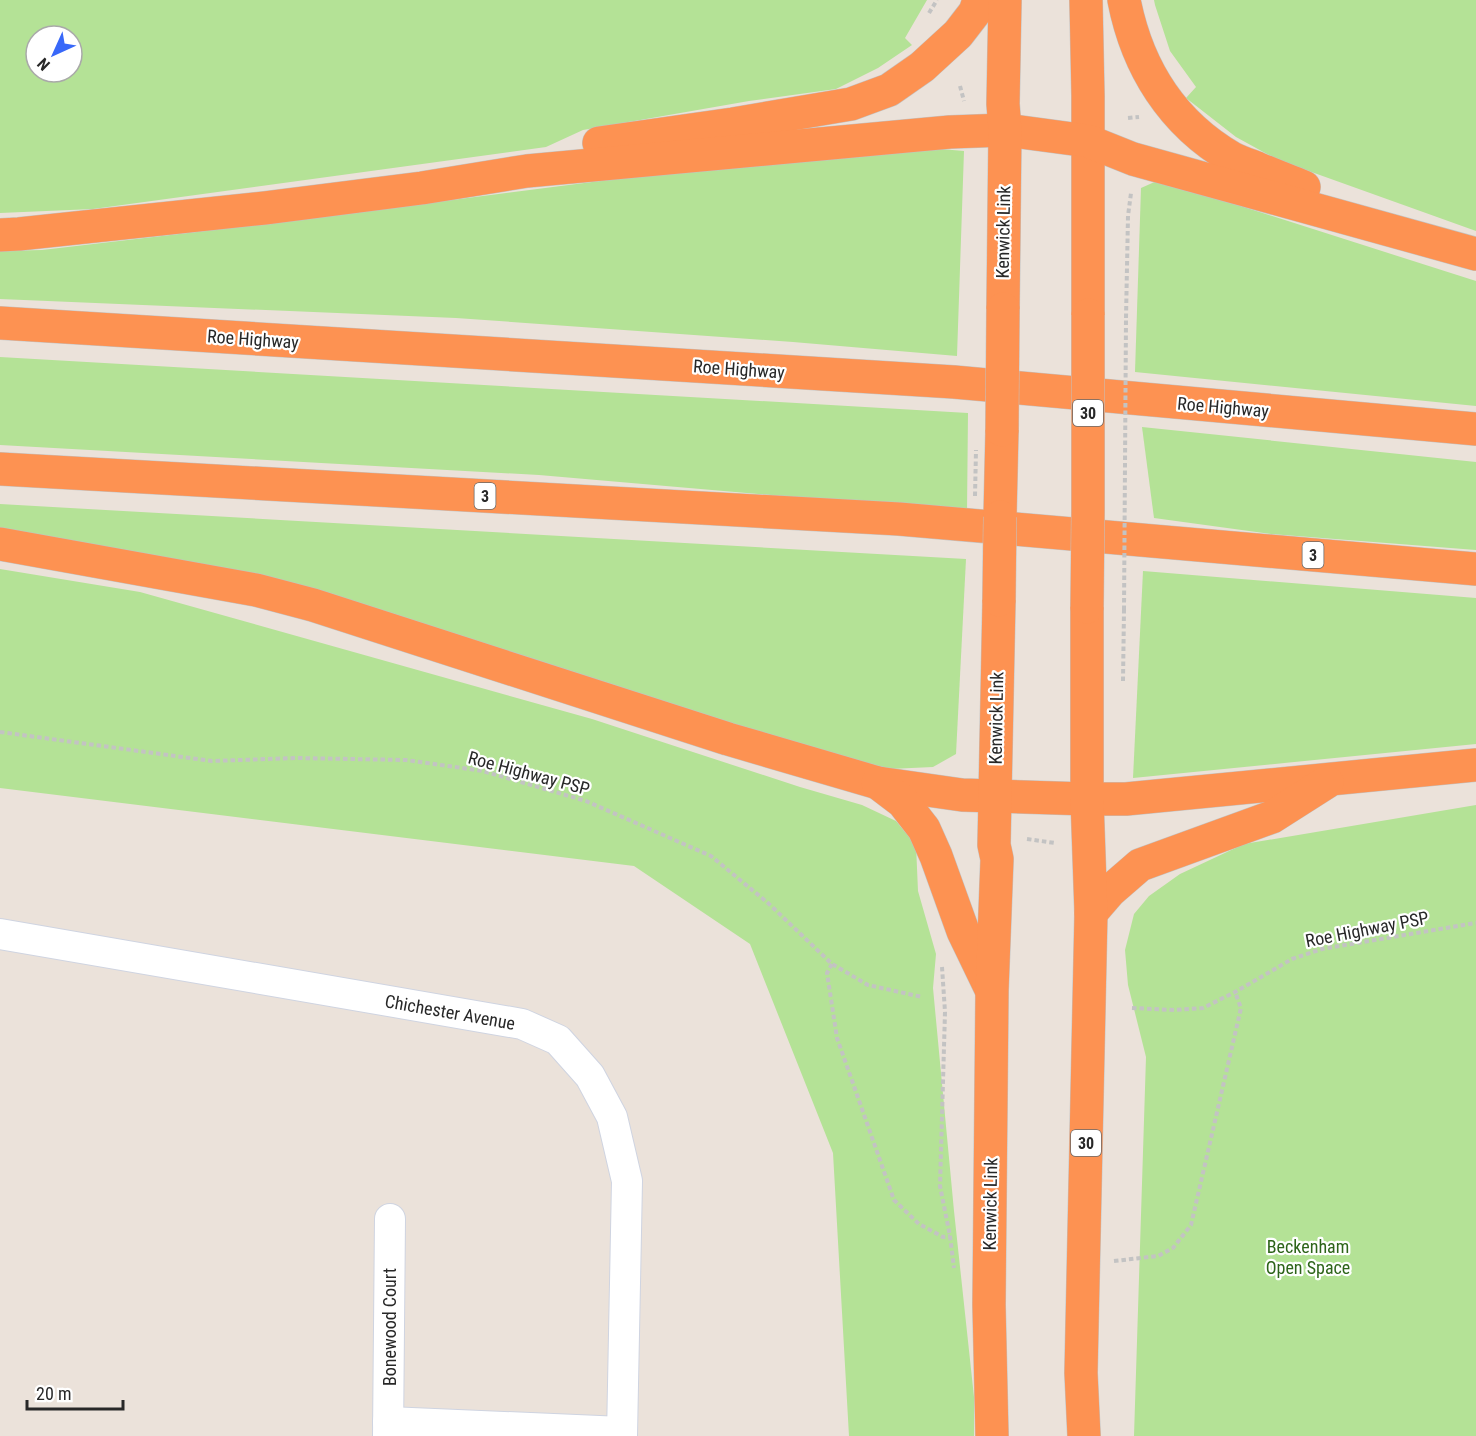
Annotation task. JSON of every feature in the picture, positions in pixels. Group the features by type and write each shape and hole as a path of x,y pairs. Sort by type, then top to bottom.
{"highway":[{"path":"527,171 597,144 769,118 861,101 890,90 922,67 958,34 975,12 979,0"},
{"name":"Kenwick Link","path":"993,1436 989,1305 992,991 997,859 994,845 994,796 1002,430 1005,0"},
{"name":"30","path":"1084,1436 1081,1373 1091,913 1087,799 1088,96 1086,0"},
{"path":"1124,0 1127,19 1146,68 1165,100 1185,123 1209,143 1234,159 1469,252"},
{"path":"0,235 266,208 422,188 527,171 950,132 1005,130 1088,141 1133,159 1469,252"},
{"name":"Roe Highway","path":"0,323 954,382 1476,429"},
{"name":"3","path":"0,469 899,519 1476,569"},
{"path":"0,544 256,590 313,605 728,739 878,783 962,795 1087,799 1138,798 1476,765"},
{"path":"1091,913 1110,891 1140,865 1272,817 1334,778"},
{"path":"878,783 903,802 924,829 963,932 992,991"}],"street":[{"name":"Chichester Avenue","path":"0,934 522,1024 558,1040 590,1076 612,1117 627,1181 622,1434"},
{"name":"Bonewood Court","path":"388,1429 390,1218"},
{"path":"388,1429 622,1434"}],"path":[{"path":"960,86 965,105"},
{"path":"1128,118 1143,116 1138,122"},
{"path":"1123,681 1126,318 1128,216 1131,189"},
{"path":"975,506 976,447"},
{"name":"Roe Highway PSP","path":"0,732 212,761 296,758 406,760 483,771 586,801 711,856 768,903 832,964 868,985 922,998"},
{"path":"1020,838 1065,844"},
{"name":"Roe Highway PSP","path":"1132,1008 1174,1010 1203,1008 1292,959 1322,949 1476,922"},
{"path":"832,964 827,973 837,1038 894,1200 919,1224 943,1237 950,1236"},
{"path":"942,967 945,1012 940,1186 954,1270"},
{"path":"1111,1262 1158,1256 1173,1248 1191,1225 1241,1008 1235,992"}],"green space":[{"path":"0,0 927,0 905,38 912,45 878,68 836,89 749,101 583,130 546,147 93,209 0,213"},
{"path":"1154,0 1476,0 1476,231 1278,160 1236,137 1186,98 1196,87 1170,51"},
{"path":"918,147 964,151 957,356 456,318 0,299 0,251 42,250 257,225 787,157"},
{"path":"1159,180 1476,281 1476,406 1135,372 1141,188"},
{"path":"0,357 968,413 967,512 539,475 0,445"},
{"path":"1142,427 1476,462 1476,550 1271,534 1154,518"},
{"path":"0,504 966,559 956,754 933,767 890,769 781,744 0,532"},
{"path":"0,569 140,592 592,719 862,805 896,821 916,845 918,891 936,954 933,988 974,1397 974,1436 849,1436 833,1153 750,944 634,866 0,788"},
{"path":"1143,571 1476,598 1476,744 1133,778"},
{"name":"Beckenham Open Space","path":"1476,805 1476,1436 1134,1436 1146,1057 1128,985 1125,950 1134,914 1149,896 1180,874 1244,844"}]}
